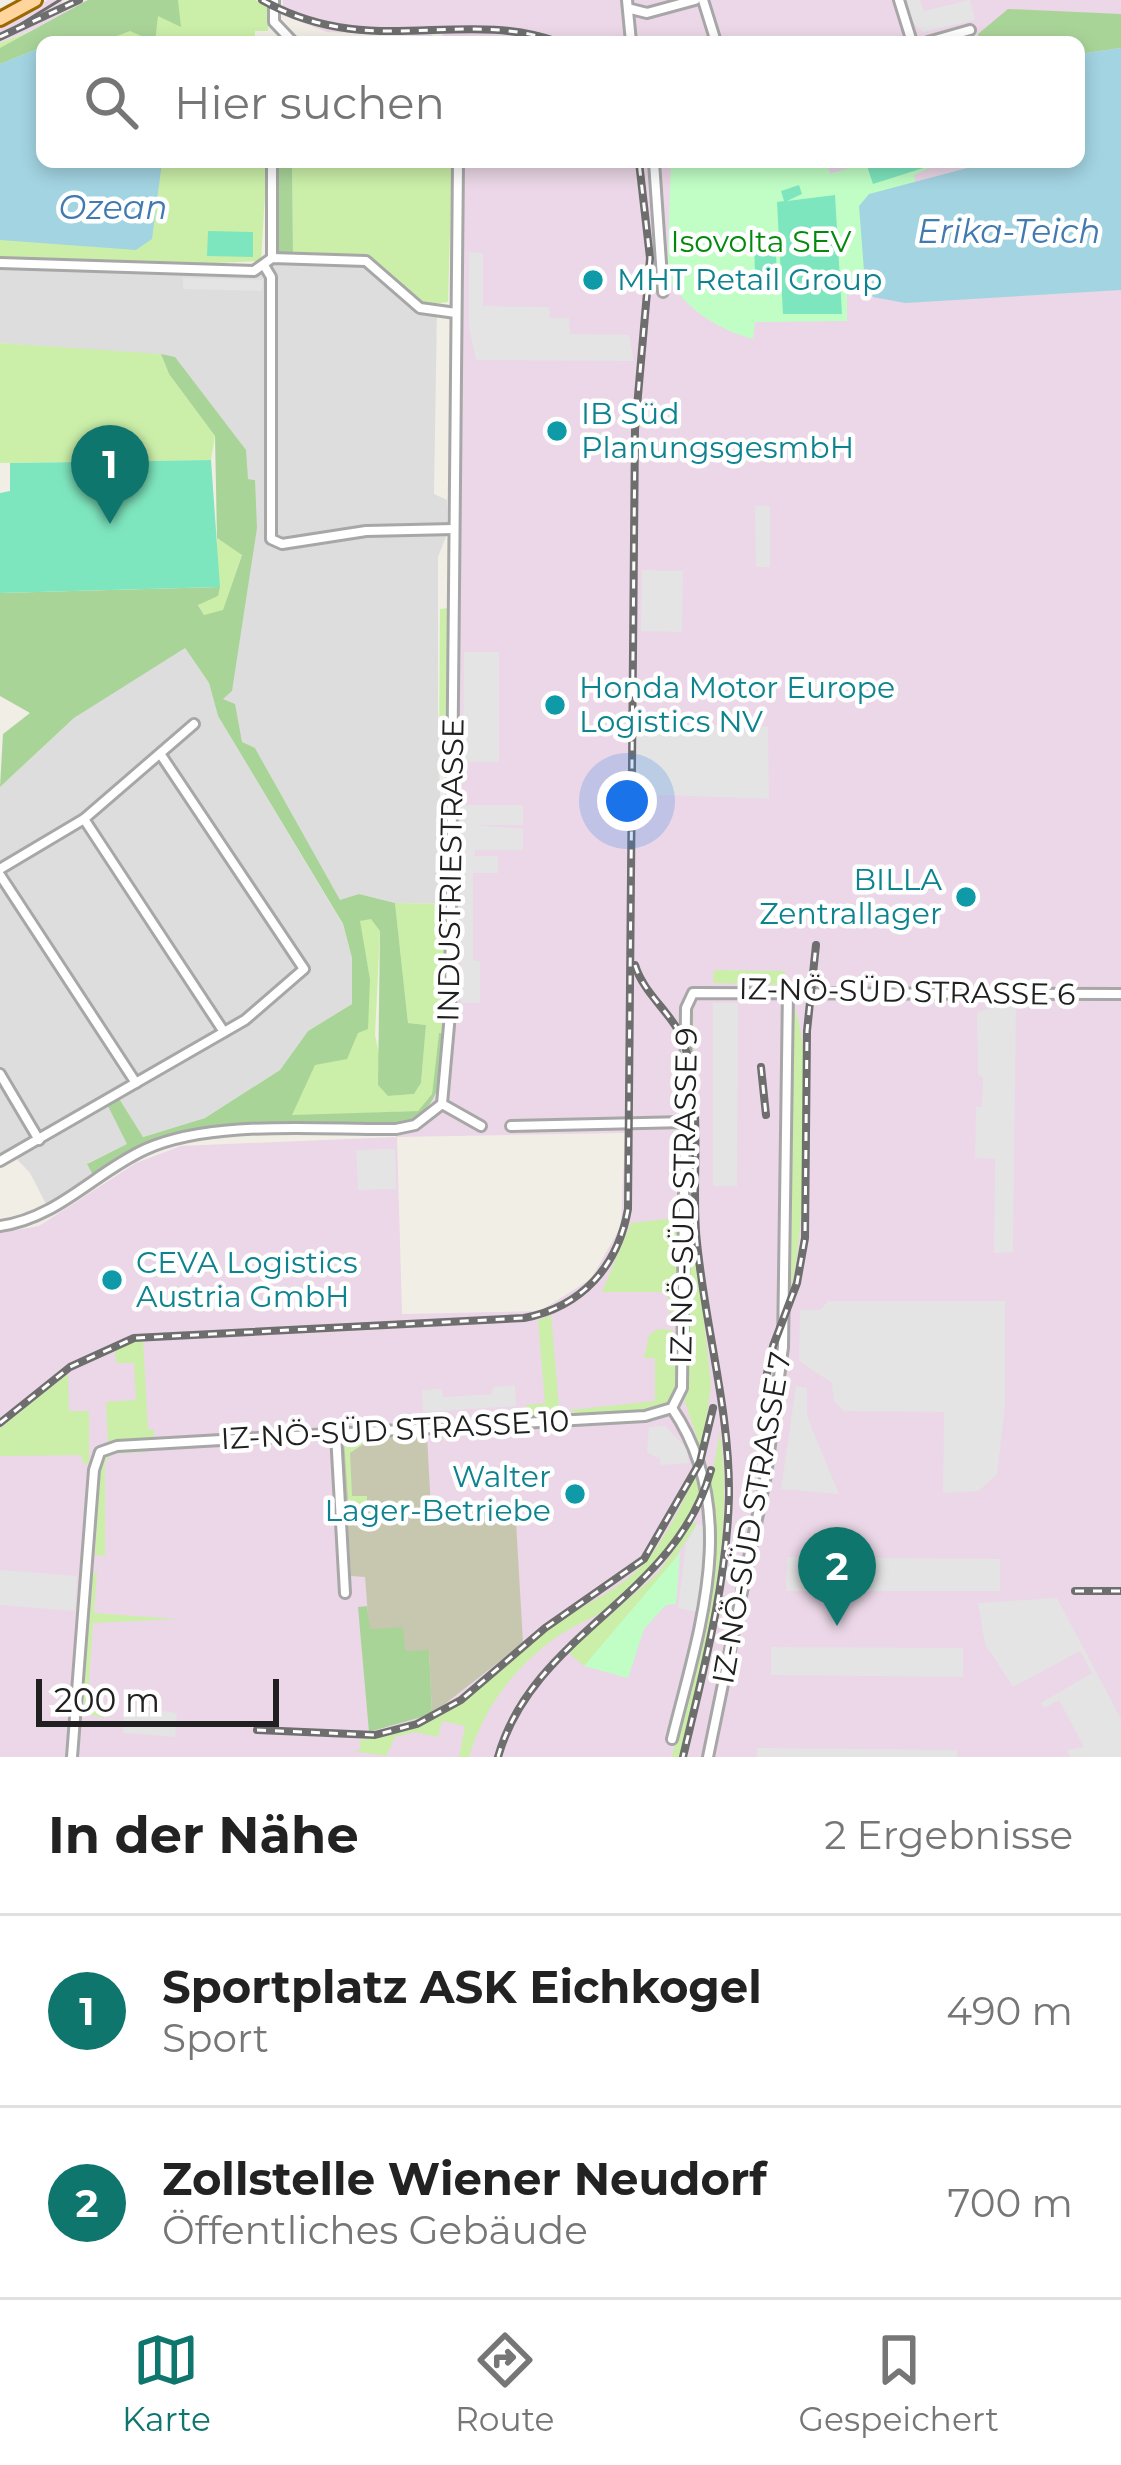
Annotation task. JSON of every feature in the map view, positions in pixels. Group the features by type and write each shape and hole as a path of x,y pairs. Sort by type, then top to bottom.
{"main road":[{"path":"0,19 34,0"}],"street":[{"path":"274,0 274,22 286,36"},
{"path":"629,4 646,13 699,0 714,36"},
{"path":"899,0 910,36"},
{"path":"629,4 631,36"},
{"path":"949,36 970,30"},
{"path":"272,168 268,262 272,277 272,539 282,544 366,531 454,529"},
{"name":"INDUSTRIESTRASSE","path":"442,1104 450,1014 458,168"},
{"path":"654,168 663,292"},
{"path":"0,263 158,270 366,261 420,308 456,313"},
{"path":"136,1083 0,872 84,819 194,724"},
{"path":"0,1161 224,1032 304,969 161,755"},
{"path":"84,819 224,1032"},
{"name":"IZ-NÖ-SÜD STRASSE 7","path":"708,1757 766,1475 783,1347 788,991"},
{"name":"IZ-NÖ-SÜD STRASSE 6","path":"693,993 1121,994"},
{"name":"IZ-NÖ-SÜD STRASSE 9","path":"672,1739 706,1594 712,1520 700,1462 675,1404 686,1008 693,993"},
{"path":"0,1074 39,1140"},
{"path":"0,1226 31,1221 164,1142 220,1133 396,1129 415,1125 442,1104 481,1126"},
{"path":"511,1126 686,1122"},
{"name":"IZ-NÖ-SÜD STRASSE 10","path":"72,1757 94,1470 107,1448 645,1416 675,1404"},
{"path":"336,1434 345,1593"}],"shaded area":[{"path":"48,0 64,0 58,7 88,0 63,18 0,43 0,27"},
{"path":"283,0 1121,0 1121,1757 0,1757 0,1233 39,1226 136,1163 181,1146 396,1137 396,1123 418,1116 439,1091 444,1034 452,168 1085,168 1085,36 442,36 444,29 435,29 432,36 327,32 282,15","holes":["625,1133 621,1226 591,1279 540,1311 402,1314 397,1137"]},
{"path":"906,0 920,0 924,11 970,0 975,20 923,32 913,23"},
{"path":"469,252 483,253 483,306 549,307 550,318 569,318 570,334 629,335 634,361 476,360 469,327"},
{"path":"277,253 371,257 437,307 434,494 447,500 447,534 438,557 445,904 395,903 359,894 340,901 255,748 242,743 222,699 255,480 248,479 174,357 0,343 0,257 248,265"},
{"path":"183,278 263,280 262,291 183,289"},
{"path":"755,506 770,506 770,567 756,567"},
{"path":"642,570 683,571 682,632 641,631"},
{"path":"184,647 209,683 218,716 343,925 352,958 352,1004 308,1031 280,1070 205,1118 142,1137 118,1098 108,1103 128,1144 88,1163 93,1175 47,1206 30,1173 14,1156 0,1162 0,787 74,718"},
{"path":"464,652 499,652 499,762 463,762"},
{"path":"637,722 768,727 769,799 636,794"},
{"path":"462,805 523,805 523,825 475,825 523,829 523,850 475,850 475,856 498,856 498,873 473,873 473,960 480,961 480,1003 461,1003"},
{"path":"1016,1001 1013,1252 994,1253 995,1159 975,1158 976,1107 982,1107 983,1078 978,1074 977,1012"},
{"path":"713,1003 738,1003 737,1186 713,1186"},
{"path":"395,1149 396,1189 358,1190 356,1150"},
{"path":"828,1301 1005,1301 1005,1407 997,1474 979,1491 943,1493 944,1412 844,1411 834,1401 832,1383 799,1361 800,1310 820,1310"},
{"path":"515,1385 516,1406 423,1412 422,1390 442,1389 443,1397 492,1394 493,1387"},
{"path":"796,1386 807,1388 807,1416 839,1494 781,1489"},
{"path":"665,1426 687,1449 689,1463 660,1465 660,1459 647,1452 649,1427"},
{"path":"427,1436 431,1509 515,1504 523,1643 432,1714 429,1651 405,1652 369,1629 365,1577 351,1576 343,1448 349,1439"},
{"path":"697,1524 707,1528 697,1612 678,1608 686,1544"},
{"path":"787,1557 1000,1559 1000,1591 786,1591"},
{"path":"0,1570 77,1576 75,1611 0,1605"},
{"path":"1057,1598 1121,1719 1121,1757 1070,1757 1066,1750 1084,1747 1059,1700 1044,1708 1041,1703 1092,1673 1080,1651 1013,1687 985,1644 978,1603"},
{"path":"771,1647 963,1648 963,1677 771,1675"},
{"path":"124,1711 177,1713 175,1737 123,1733"},
{"path":"757,1748 957,1750 957,1757 757,1757"}],"green space":[{"path":"88,0 255,0 269,8 268,31 255,31 255,36 36,36 36,168 267,168 261,261 171,265 0,257 0,43 62,19"},
{"path":"88,0 178,0 181,27 158,16 156,36 130,31 117,36 36,36 36,49 0,64 0,48"},
{"path":"1008,9 1121,14 1121,48 1085,53 1085,36 978,34"},
{"path":"279,168 292,168 293,254 278,253"},
{"path":"292,168 452,168 448,302 427,305 371,257 293,254"},
{"name":"Isovolta SEV","path":"671,168 828,168 830,174 849,168 929,168 914,175 934,288 847,284 847,321 755,322 753,339 704,317 667,277"},
{"path":"868,168 923,168 873,184"},
{"path":"799,185 802,194 787,201 835,195 842,314 783,314 777,202 784,201 781,191"},
{"path":"208,231 253,232 253,257 207,256"},
{"path":"775,232 777,276 755,276 754,234"},
{"path":"0,343 161,354 169,374 215,436 211,460 0,463"},
{"path":"161,354 175,357 246,450 248,479 255,480 257,528 232,691 223,699 235,704 242,742 255,748 340,900 359,894 395,903 408,1023 426,1025 421,1083 414,1094 388,1096 378,1085 380,931 371,919 360,921 370,979 368,1029 358,1033 347,1059 315,1065 292,1115 418,1111 432,1094 439,1033 444,1034 443,1061 435,1095 408,1122 204,1127 144,1145 93,1175 87,1164 127,1144 107,1104 118,1097 143,1137 205,1118 280,1070 308,1031 352,1004 352,958 343,924 218,716 209,683 185,648 74,718 0,787 3,734 30,713 0,696 0,593 220,587 218,596 198,605 204,615 223,610 242,555 217,538 215,436 169,374"},
{"path":"211,460 220,587 0,593 0,493 10,491 10,463"},
{"path":"217,538 242,554 223,611 204,615 198,604 218,596"},
{"path":"448,608 445,748 439,749 440,609"},
{"path":"395,903 445,904 444,1034 439,1034 432,1094 418,1111 291,1116 315,1064 370,979 359,921 371,918 380,931 375,1035 388,1096 414,1094 421,1083 426,1025 408,1023"},
{"path":"714,970 785,971 784,985 713,983"},
{"path":"694,1001 694,1230 711,1385 702,1453 685,1402"},
{"path":"793,1005 800,1027 805,1100 803,1188 791,1288"},
{"path":"679,1222 678,1314 671,1320 667,1292 602,1292 631,1223"},
{"path":"551,1315 559,1407 552,1416 529,1417 526,1405 545,1403 538,1320"},
{"path":"658,1329 672,1330 678,1337 678,1383 668,1404 652,1410 575,1414 570,1410 655,1401 655,1358 644,1358 649,1335"},
{"path":"143,1340 148,1429 154,1430 154,1438 108,1442 106,1402 136,1400 134,1363 116,1363 115,1347"},
{"path":"68,1373 69,1411 89,1411 89,1464 83,1463 81,1455 0,1456 0,1428"},
{"path":"720,1432 724,1514 715,1596 680,1757 672,1757 712,1579 711,1480"},
{"path":"357,1437 365,1443 350,1453 352,1496 367,1496 367,1505 349,1512 344,1439"},
{"path":"116,1451 147,1452 113,1454 105,1462 105,1556 95,1555 101,1462"},
{"path":"698,1471 704,1490 662,1560 620,1601 563,1633 518,1671 483,1720 469,1757 459,1757 465,1726 442,1721 438,1737 415,1732 395,1737 386,1756 353,1751 360,1750 360,1740 418,1726 443,1713 556,1624 627,1579 662,1539"},
{"path":"693,1522 697,1524 660,1581 584,1666 568,1652 659,1572"},
{"path":"680,1553 676,1604 666,1605 644,1629 628,1678 584,1666"},
{"path":"97,1570 94,1613 177,1619 93,1623 87,1708 110,1710 103,1718 86,1713 82,1694 91,1577"},
{"path":"367,1606 370,1629 403,1627 405,1651 429,1650 432,1714 369,1732 358,1607"}],"water":[{"name":"Erika-Teich","path":"1121,48 1121,290 905,303 873,297 864,271 859,206 869,194 967,168 1085,168 1085,53"},
{"name":"Ozean","path":"36,49 36,168 161,168 152,239 136,250 0,240 0,64"}],"tram line":[{"path":"0,37 60,0"}],"railway":[{"path":"0,37 79,0"},
{"path":"262,0 302,18 340,27 485,29 533,36"},
{"path":"0,1423 70,1367 134,1338 524,1318 580,1294 616,1249 628,1209 635,430 650,258 640,168"},
{"path":"764,1387 773,1346 797,1283 805,1238 807,1031 816,945"},
{"path":"635,965 682,1038 691,1073 696,1232 728,1463 719,1594 683,1757"},
{"path":"761,1067 766,1115"},
{"path":"257,1730 375,1735 417,1724 461,1700 545,1628 644,1559 700,1462 713,1408"},
{"path":"498,1757 516,1714 541,1678 667,1552 693,1514 711,1470"},
{"path":"1075,1591 1121,1591"}],"place":[{"name":"MHT Retail Group","path":"593,280"},
{"name":"IB Süd PlanungsgesmbH","path":"557,431"},
{"name":"Sportplatz ASK Eichkogel","path":"110,524"},
{"name":"Honda Motor Europe Logistics NV","path":"555,705"},
{"name":"BILLA Zentrallager","path":"966,897"},
{"name":"CEVA Logistics Austria GmbH","path":"112,1280"},
{"name":"Walter Lager-Betriebe","path":"575,1494"},
{"name":"Zollstelle Wiener Neudorf","path":"837,1626"}]}
